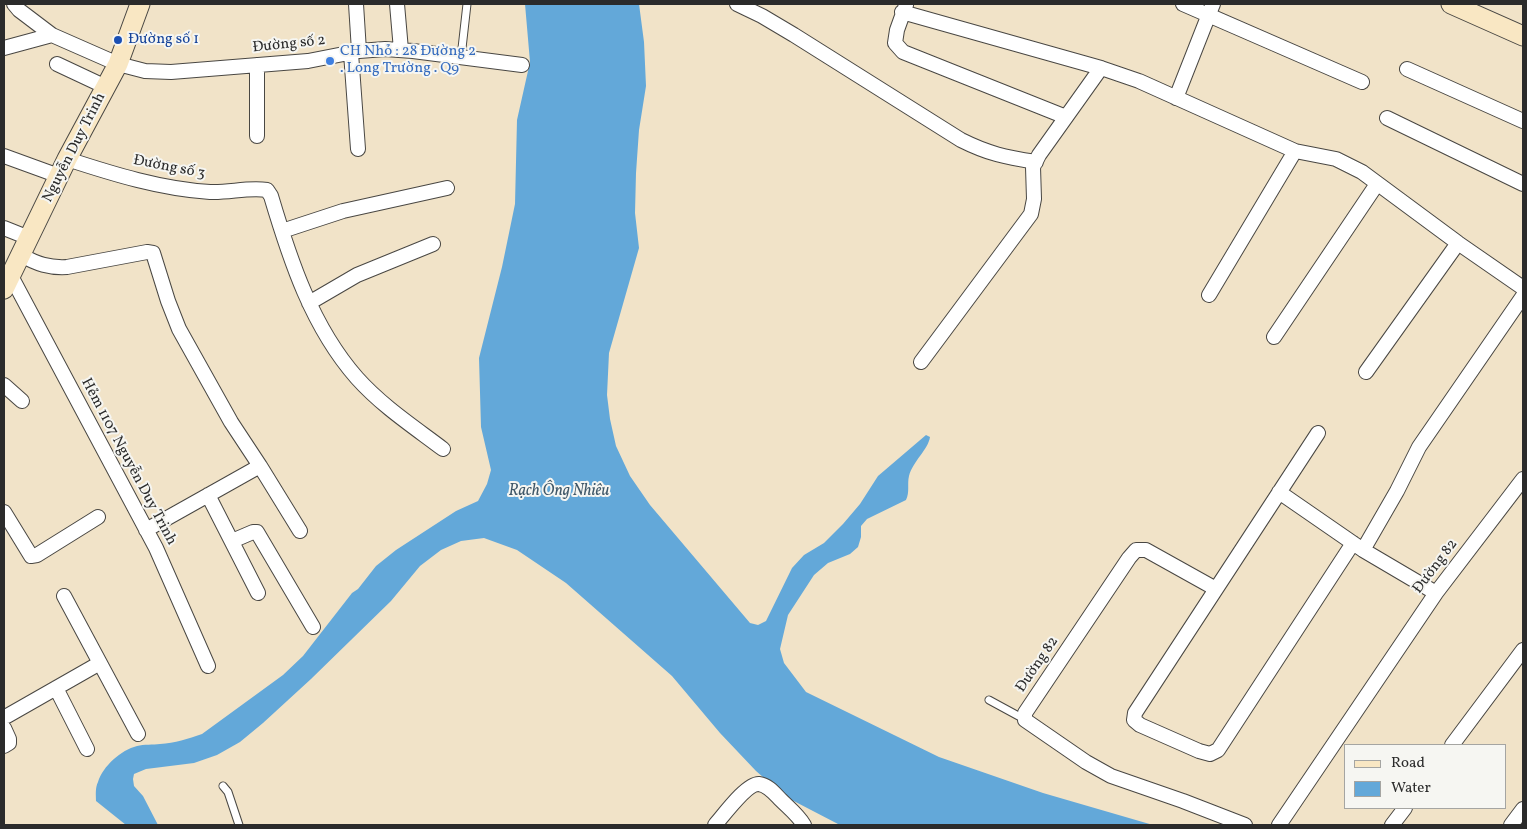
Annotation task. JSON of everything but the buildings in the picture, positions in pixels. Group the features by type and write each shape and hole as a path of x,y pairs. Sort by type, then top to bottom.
{"main road":[{"name":"Nguyễn Duy Trinh","path":"12,271 67,159 118,64 140,4"},
{"path":"1451,4 1523,36"}],"street":[{"name":"Đường số 2","path":"14,4 19,10 52,34 118,64 144,71 171,72 308,62 355,52 401,50 522,65"},
{"path":"356,4 355,52 358,149"},
{"path":"397,4 401,50"},
{"path":"737,4 765,10 961,140 985,152 1002,157 1036,162"},
{"path":"1183,4 1211,9 1362,82"},
{"path":"1066,117 903,52 896,43 897,30 905,8 1139,81 1295,151 1341,161 1362,172 1523,288"},
{"path":"1176,98 1211,9"},
{"path":"4,48 52,34"},
{"path":"57,64 106,87"},
{"path":"257,65 257,136"},
{"path":"921,362 1032,214 1034,199 1033,167 1039,155 1101,68"},
{"path":"1407,69 1523,121"},
{"path":"1388,118 1523,184"},
{"path":"1208,295 1295,151"},
{"path":"4,156 59,176"},
{"name":"Đường số 3","path":"67,159 99,170 188,190 213,192 258,188 267,190 271,196 282,231"},
{"path":"1274,337 1377,184"},
{"path":"443,449 387,407 358,380 344,363 309,303 295,271 282,231 342,211 447,188"},
{"path":"4,228 29,238"},
{"path":"1366,372 1458,243"},
{"path":"309,303 357,275 433,244"},
{"path":"12,271 38,264 56,268 68,267 153,253 179,329 232,422 300,531"},
{"name":"Hẻm 1107 Nguyễn Duy Trinh","path":"12,271 156,548 208,666"},
{"path":"1318,433 1135,712 1134,720 1140,725 1199,751 1210,754 1218,750 1397,491 1419,447 1523,296"},
{"path":"4,385 22,401"},
{"path":"146,530 260,466"},
{"name":"Đường 82","path":"1279,825 1436,593 1523,479"},
{"path":"1279,492 1358,546 1436,593"},
{"path":"208,495 258,593"},
{"path":"4,512 30,556 37,555 98,517"},
{"path":"232,542 253,532 257,532 260,535 312,627"},
{"name":"Đường 82","path":"1025,720 1025,713 1128,558 1136,550 1146,550 1216,589"},
{"path":"64,596 138,734"},
{"path":"1453,744 1523,650"},
{"path":"4,716 100,663"},
{"path":"56,688 87,749"},
{"path":"1025,720 1086,762 1111,776 1245,825"},
{"path":"4,728 9,739 9,743 4,746"},
{"path":"715,825 747,789 755,784 761,784 768,787 797,815 804,825"},
{"path":"1392,825 1404,809"},
{"path":"1511,825 1523,809"}],"lane":[{"path":"461,57 467,4"},
{"path":"989,700 1025,720"},
{"path":"223,786 228,792 239,825"}],"water":[{"name":"Rạch Ông Nhiêu","path":"525,4 639,4 644,42 646,86 639,130 636,173 635,213 639,248 609,353 607,395 616,446 630,476 650,505 750,623 758,625 766,621 792,568 804,555 824,543 843,524 860,504 878,476 926,435 930,437 929,442 911,471 908,479 906,500 867,519 861,526 861,537 858,547 850,554 828,563 814,575 788,615 780,649 784,663 806,692 939,757 1043,793 1153,825 838,824 786,797 756,771 720,733 672,676 566,583 517,550 484,538 461,541 441,550 420,566 391,601 311,679 240,742 217,755 194,763 146,769 134,774 134,786 143,796 158,825 126,825 96,801 96,787 100,776 119,755 137,746 171,743 202,734 283,675 303,656 352,593 358,589 376,566 396,550 456,511 478,501 487,484 491,470 481,427 479,358 502,267 515,204 517,120 530,62"}],"place":[{"name":"Đường số 1","path":"118,40"},
{"name":"CH Nhỏ : 28 Đường 2 . Long Trường . Q9","path":"330,61"}]}
